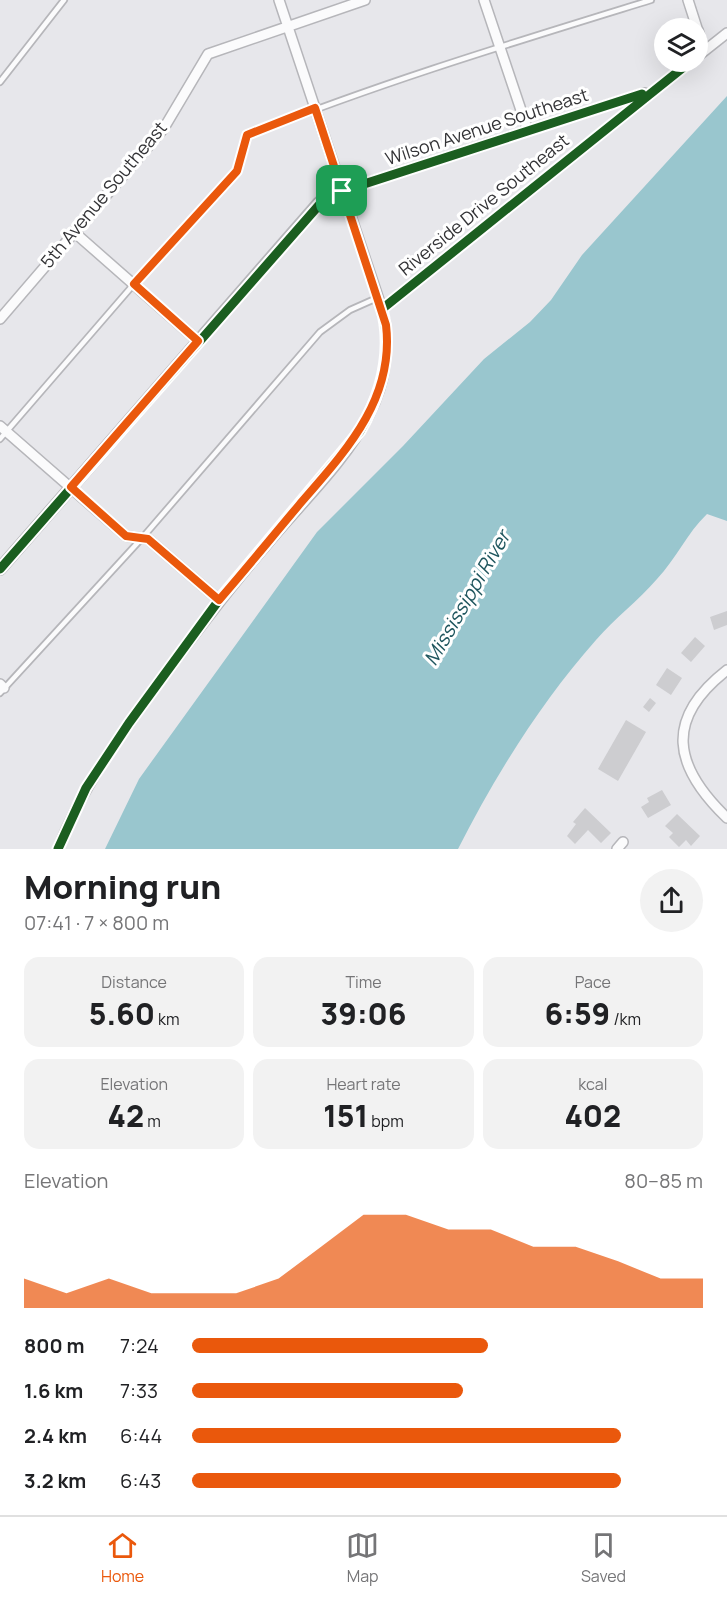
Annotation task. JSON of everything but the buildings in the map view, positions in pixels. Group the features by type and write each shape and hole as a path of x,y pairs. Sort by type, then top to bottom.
{"street":[{"path":"58,849 86,788 111,749 219,600 348,447 369,414 384,374 388,340 382,309 279,0"},
{"name":"5th Avenue Southeast","path":"0,319 164,128 208,54 365,0"},
{"path":"484,0 528,131"},
{"path":"687,0 693,18"},
{"path":"708,48 727,33"},
{"name":"Riverside Drive Southeast","path":"382,309 677,72"},
{"name":"Wilson Avenue Southeast","path":"0,569 327,196 650,92"},
{"path":"74,232 198,341"},
{"path":"2,432 71,487 126,536 143,537 219,600"},
{"path":"727,670 696,699 687,717 683,735 686,761 695,781 727,818"}],"lane":[{"path":"0,82 64,0"},
{"path":"2,432 237,171 247,135 315,108 500,46 651,0"},
{"path":"1,688 143,537 320,332 350,310 378,298"}],"water":[{"name":"Mississippi River","path":"727,96 727,521 707,514 693,529 657,579 603,632 576,664 520,740 487,794 458,849 105,849 139,779 317,532 403,446 484,359 530,322 551,300 582,255"}],"cycle path":[{"path":"58,849 86,788 129,723 219,600 360,431 380,387 386,357 382,309 678,72"},
{"path":"0,569 327,196 642,94"}],"route":[{"path":"315,108 342,191 386,325 388,340 384,374 376,398 360,431 219,600 148,539 126,536 71,487 198,341 134,284 237,171 247,135 315,108"}]}
